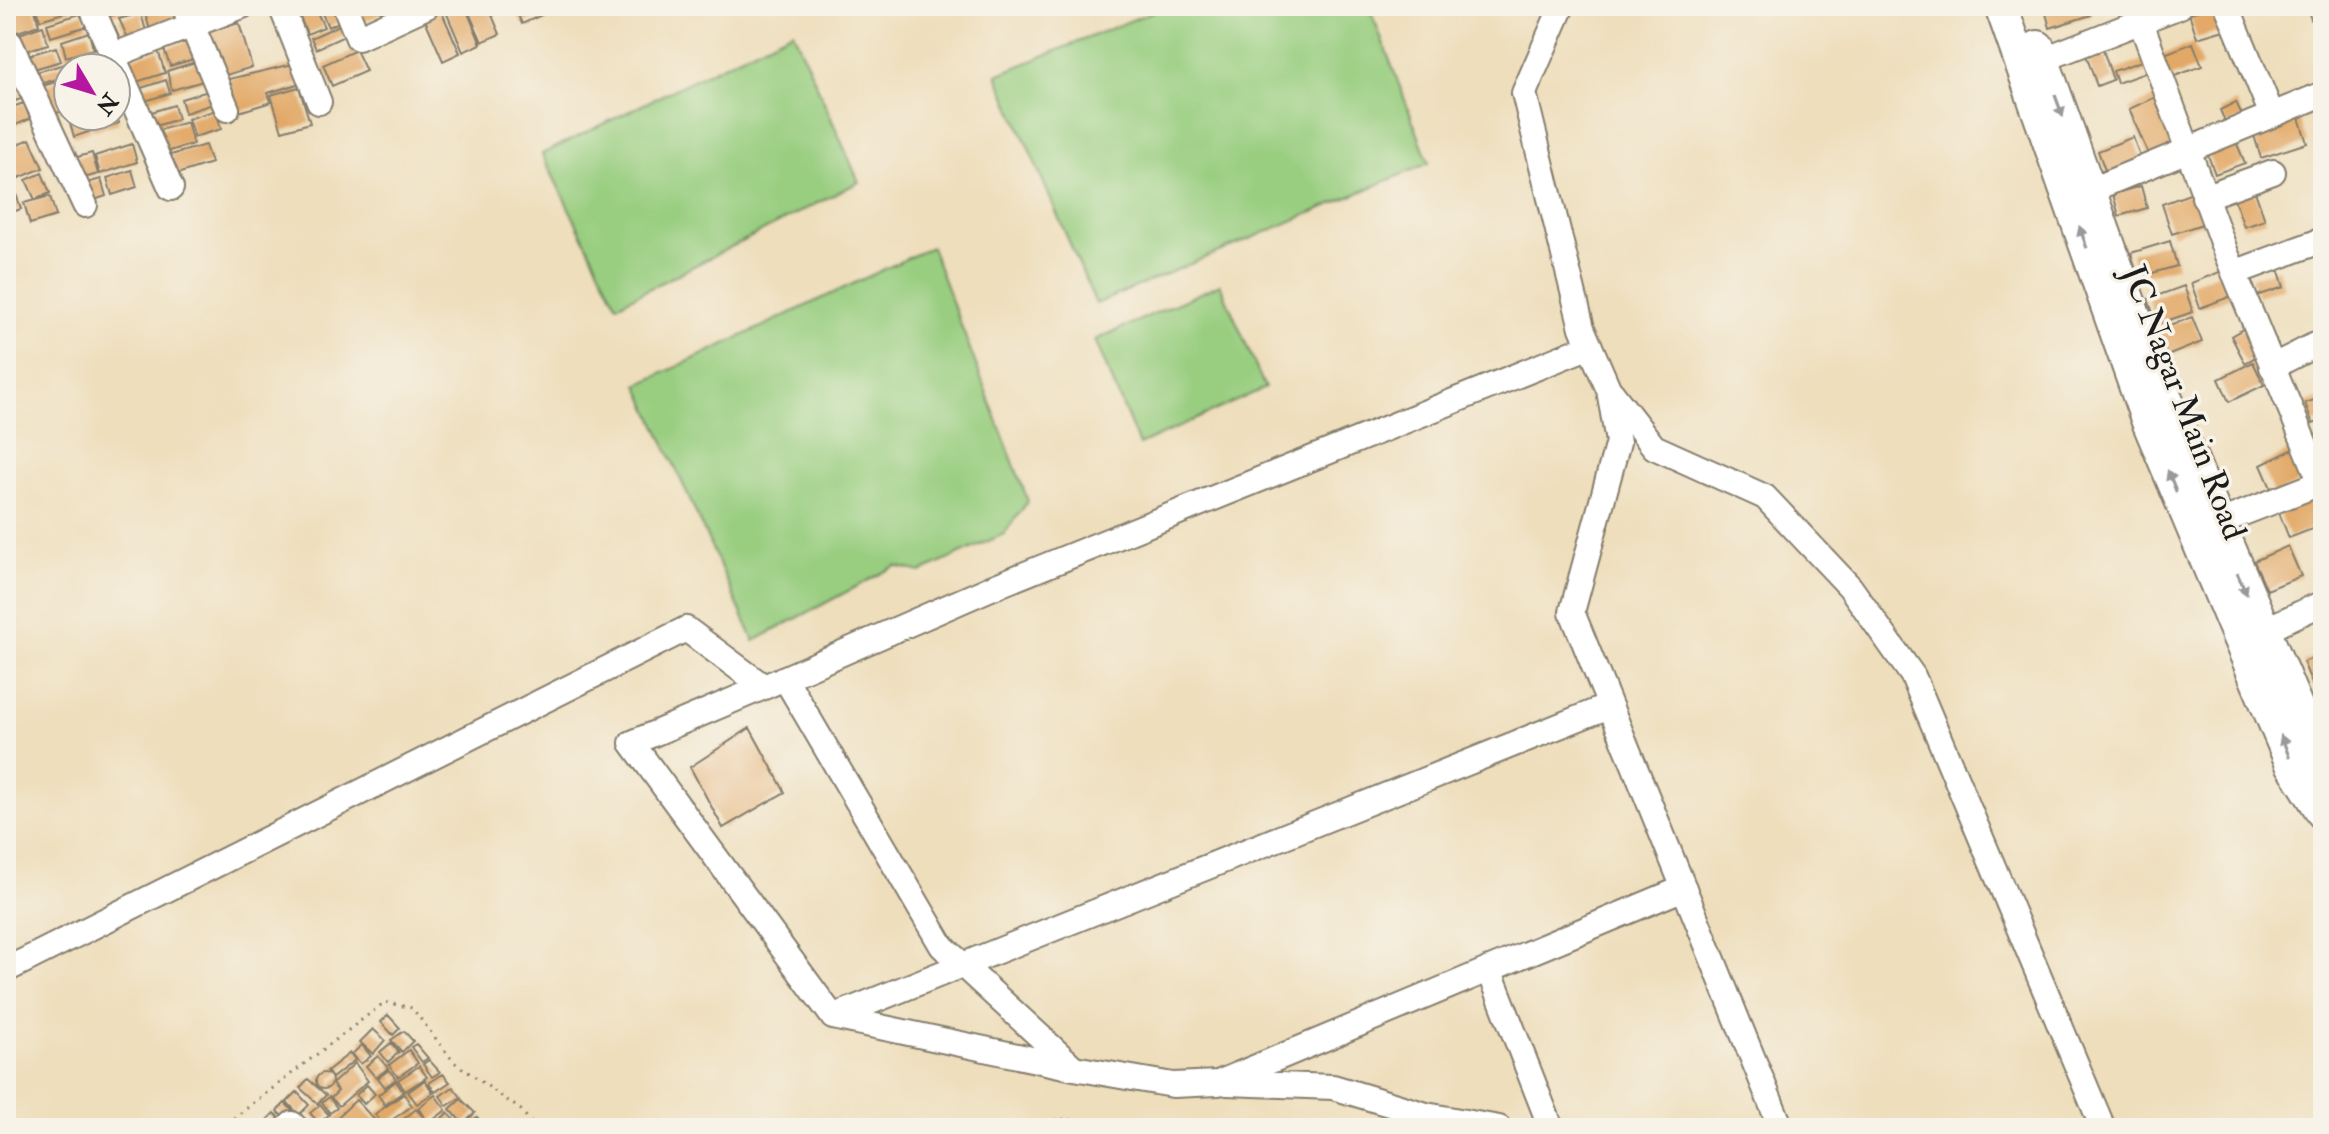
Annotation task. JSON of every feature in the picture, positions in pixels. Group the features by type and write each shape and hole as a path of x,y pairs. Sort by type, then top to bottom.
{"main road":[{"name":"JC Nagar Main Road","path":"2001,6 2032,64 2080,195 2152,366 2204,528 2252,636 2292,764 2323,813"},
{"name":"JC Nagar Main Road","path":"2024,6 2032,64"},
{"name":"JC Nagar Main Road","path":"2252,636 2314,726 2323,769"}],"street":[{"path":"91,6 110,52"},
{"path":"120,52 187,16 242,6"},
{"path":"281,6 319,102"},
{"path":"345,6 358,38 422,7"},
{"path":"1562,6 1524,93 1582,328 1609,390 1618,442 1572,612 1781,1128"},
{"path":"2032,64 2138,14 2180,6"},
{"path":"2227,6 2272,115"},
{"path":"2320,6 2323,14"},
{"path":"2138,14 2204,197 2322,485 2204,528"},
{"path":"187,16 227,109"},
{"path":"7,40 85,205"},
{"path":"2080,195 2323,94"},
{"path":"132,101 171,188"},
{"path":"2204,197 2273,172"},
{"path":"2234,273 2323,240"},
{"path":"2272,367 2323,341"},
{"path":"1499,1128 1426,1115 1333,1087 1218,1083 1173,1085 1074,1068 833,1017 632,743 991,588 1590,346"},
{"path":"1609,390 1654,447 1765,497 1850,587 1913,676 2103,1128"},
{"path":"2252,636 2323,603"},
{"path":"6,970 686,629 775,683 942,946 1074,1068"},
{"path":"833,1017 965,967 1609,706"},
{"path":"1218,1083 1684,888"},
{"path":"1489,969 1551,1128"},
{"path":"288,1128 292,1124 296,1128"}],"path":[{"path":"221,1128 385,1002 412,1008 454,1062 521,1110 535,1128"},
{"path":"1024,1128 1030,1123 1056,1121 1096,1122 1104,1128"}],"green space":[{"path":"1166,6 1369,6 1429,163 1096,304 997,75"},
{"path":"793,31 859,182 617,305 542,154"},
{"path":"931,247 1028,501 1004,534 921,572 895,566 754,641 638,385"},
{"path":"1220,284 1265,388 1139,445 1095,340"}],"building":[{"path":"34,6 39,25 14,33 8,12"},
{"path":"36,6 72,6 73,10 40,20"},
{"path":"103,6 133,6 134,9 106,17"},
{"path":"157,6 177,6 182,20 150,30 144,10"},
{"path":"340,6 346,19 328,27 320,9"},
{"path":"354,6 379,6 382,14 361,23"},
{"path":"446,6 465,6 481,44 463,52"},
{"path":"466,6 488,6 500,34 482,42"},
{"path":"514,6 541,6 544,14 522,24"},
{"path":"2044,6 2088,6 2091,15 2050,28"},
{"path":"2216,6 2224,30 2197,38 2189,13"},
{"path":"440,8 460,53 443,61 423,15"},
{"path":"316,10 324,27 307,34 300,17"},
{"path":"83,13 87,26 51,37 47,24"},
{"path":"141,13 147,35 129,40 119,19"},
{"path":"348,21 353,32 316,49 311,38"},
{"path":"239,23 252,67 217,78 203,34"},
{"path":"43,26 48,44 18,53 13,36"},
{"path":"89,32 93,49 65,52 62,41"},
{"path":"192,40 197,58 170,66 164,49"},
{"path":"2193,43 2202,66 2167,79 2159,56"},
{"path":"56,47 58,52 52,52 52,64 34,69 29,55"},
{"path":"158,50 165,73 133,83 132,58"},
{"path":"356,50 366,71 332,86 323,65"},
{"path":"2103,50 2113,80 2097,86 2086,55"},
{"path":"205,59 210,79 172,90 167,71"},
{"path":"2144,60 2148,72 2117,83 2113,71"},
{"path":"302,62 307,81 268,93 271,102 239,112 229,79"},
{"path":"52,68 52,81 40,84 37,72"},
{"path":"166,80 170,93 136,104 132,91"},
{"path":"14,81 21,99 6,104 6,84"},
{"path":"52,83 52,115 48,116 39,87"},
{"path":"299,87 310,123 282,131 271,95"},
{"path":"212,90 216,103 185,113 181,99"},
{"path":"2158,96 2181,150 2152,163 2129,109"},
{"path":"2236,102 2243,117 2227,126 2220,110"},
{"path":"24,103 30,119 6,129 6,109"},
{"path":"174,105 178,119 146,129 142,115"},
{"path":"216,110 221,129 194,137 188,119"},
{"path":"2298,114 2307,143 2261,158 2252,129"},
{"path":"187,122 193,144 160,154 153,132"},
{"path":"9,133 14,146 30,139 43,168 19,178 6,149"},
{"path":"2133,137 2143,165 2108,178 2098,151"},
{"path":"2235,139 2245,163 2215,174 2206,150"},
{"path":"132,144 137,162 100,174 95,156"},
{"path":"205,145 211,163 177,174 171,155"},
{"path":"92,153 98,174 77,180 70,159"},
{"path":"6,155 17,180 6,185"},
{"path":"132,170 137,187 112,195 107,178"},
{"path":"42,173 50,193 35,200 26,180"},
{"path":"101,179 106,196 85,203 80,185"},
{"path":"2252,183 2265,220 2244,227 2231,190"},
{"path":"2141,186 2147,208 2119,216 2113,194"},
{"path":"14,188 21,209 6,214 6,191"},
{"path":"2195,192 2205,223 2172,234 2162,204"},
{"path":"50,196 56,216 30,224 24,203"},
{"path":"2170,241 2177,266 2138,277 2131,253"},
{"path":"2230,268 2240,293 2200,308 2191,283"},
{"path":"2278,268 2284,287 2257,296 2251,278"},
{"path":"2184,286 2193,312 2157,324 2148,299"},
{"path":"2192,317 2202,342 2167,356 2157,331"},
{"path":"2250,325 2264,352 2245,363 2231,336"},
{"path":"2253,362 2264,385 2229,402 2219,379"},
{"path":"2323,397 2323,420 2313,424 2305,403"},
{"path":"2298,447 2312,477 2274,495 2261,465"},
{"path":"2314,496 2323,525 2289,538 2278,510"},
{"path":"2288,546 2301,576 2267,590 2254,561"},
{"path":"2323,654 2323,682 2313,686 2303,662"},
{"path":"750,728 785,792 723,828 690,767"},
{"path":"388,1015 400,1028 393,1035 381,1022"},
{"path":"373,1029 385,1040 373,1054 360,1042"},
{"path":"404,1031 413,1041 402,1052 391,1040"},
{"path":"391,1043 399,1052 388,1062 380,1052"},
{"path":"416,1044 428,1058 422,1062 411,1047"},
{"path":"362,1045 371,1056 361,1064 352,1054"},
{"path":"409,1050 418,1063 398,1077 389,1065"},
{"path":"350,1053 355,1060 332,1078 327,1071"},
{"path":"378,1056 388,1068 376,1078 366,1066"},
{"path":"429,1060 440,1072 432,1077 423,1064"},
{"path":"355,1063 368,1081 339,1106 331,1098 338,1091 332,1084"},
{"path":"419,1066 427,1077 405,1091 398,1080"},
{"path":"389,1070 396,1079 385,1087 378,1078"},
{"path":"324,1073 332,1081 324,1089 316,1081"},
{"path":"443,1074 450,1082 435,1092 429,1083"},
{"path":"308,1079 326,1095 318,1104 300,1088"},
{"path":"425,1080 433,1093 417,1104 408,1092"},
{"path":"396,1081 403,1092 385,1105 378,1095"},
{"path":"367,1085 375,1094 364,1104 356,1095"},
{"path":"453,1087 461,1097 447,1106 440,1096"},
{"path":"297,1092 309,1105 299,1115 287,1102"},
{"path":"404,1094 412,1106 383,1126 375,1114"},
{"path":"435,1095 446,1110 429,1123 418,1108"},
{"path":"329,1097 337,1108 330,1113 322,1103"},
{"path":"461,1099 475,1113 463,1124 450,1109"},
{"path":"356,1100 382,1128 334,1128 330,1124"},
{"path":"285,1103 297,1115 290,1124 277,1111"},
{"path":"320,1105 329,1115 319,1123 310,1113"},
{"path":"416,1109 428,1122 420,1128 414,1128 405,1118"},
{"path":"448,1112 456,1122 448,1128 433,1128"},
{"path":"274,1113 285,1123 280,1128 271,1128 265,1122"},
{"path":"477,1117 487,1128 467,1126"}]}
